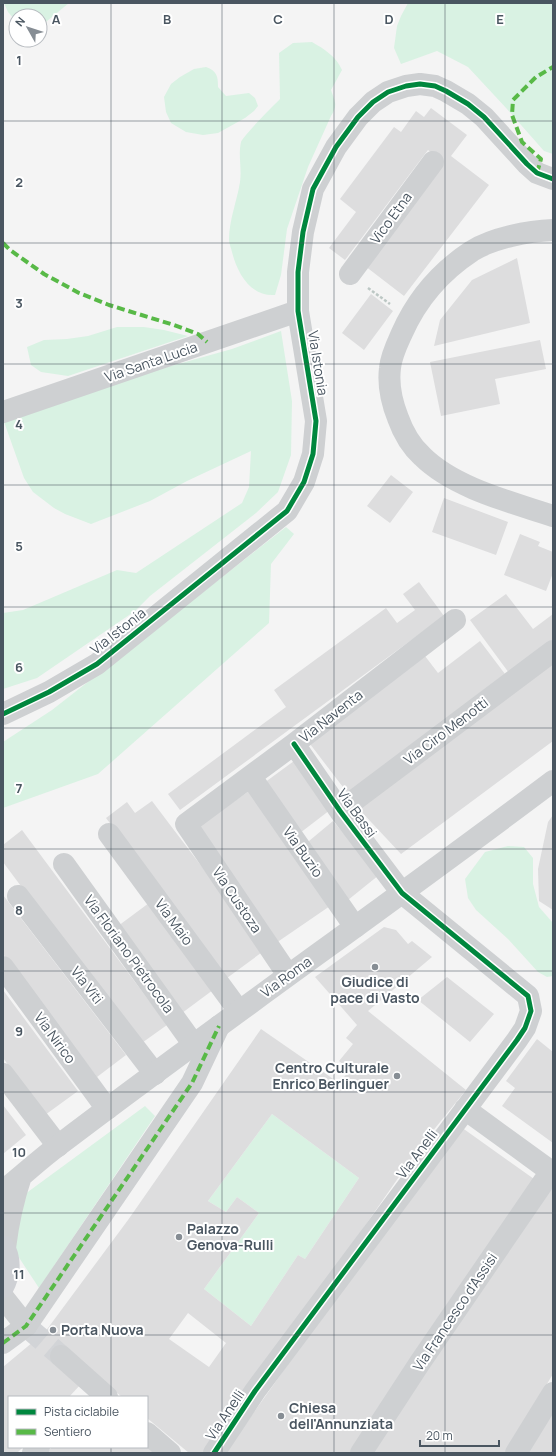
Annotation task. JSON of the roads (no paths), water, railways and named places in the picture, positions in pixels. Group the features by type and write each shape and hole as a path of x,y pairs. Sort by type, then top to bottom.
{"main road":[{"path":"3,1287 7,1279 9,1263 4,1247"}],"street":[{"name":"Via Istonia","path":"5,712 49,692 97,664 287,511 304,482 313,454 316,421 298,311 298,272 303,232 313,189 336,147 358,117 373,102 388,92 406,86 420,84 435,86 468,104 484,117 537,173 553,179"},
{"name":"Vico Etna","path":"350,274 433,162"},
{"path":"553,230 535,231 498,240 473,251 445,271 429,288 417,304 406,323 397,344 390,367 390,390 394,410 410,442 421,456 435,468 448,476 489,495 553,516"},
{"name":"Via Santa Lucia","path":"3,412 298,311"},
{"name":"Via Naventa","path":"186,824 251,777 455,620"},
{"name":"Via Ciro Menotti","path":"340,811 553,652"},
{"name":"Via Bassi","path":"294,744 340,811 402,893"},
{"name":"Via Buzio","path":"251,777 355,927"},
{"name":"Via Roma","path":"3,1190 107,1109 553,781"},
{"name":"Via Custoza","path":"186,824 288,975"},
{"name":"Via Maio","path":"109,834 239,1012"},
{"name":"Via Floriano Pietrocola","path":"64,864 194,1045"},
{"name":"Via Anelli","path":"214,1453 255,1391 525,1028 531,1011 528,996 402,893"},
{"name":"Via Viti","path":"18,896 155,1074"},
{"name":"Via Nirico","path":"3,967 107,1109"},
{"path":"3,1343 26,1326 192,1083 219,1026"},
{"path":"3,1074 58,1146"},
{"path":"465,1109 552,1172"},
{"name":"Via Francesco d'Assisi","path":"361,1453 419,1364 552,1172"},
{"path":"4,1247 21,1176"},
{"path":"3,1297 26,1326"},
{"path":"61,1356 98,1394"},
{"path":"516,1453 553,1393"},
{"path":"148,1434 170,1453"}],"tunnel":[{"path":"26,1326 61,1356"}],"place":[{"name":"Giudice di pace di Vasto","path":"375,967"},
{"name":"Centro Culturale Enrico Berlinguer","path":"397,1076"},
{"name":"Palazzo Genova-Rulli","path":"179,1237"},
{"name":"Porta Nuova","path":"53,1330"},
{"name":"Chiesa dell'Annunziata","path":"281,1416"}]}
